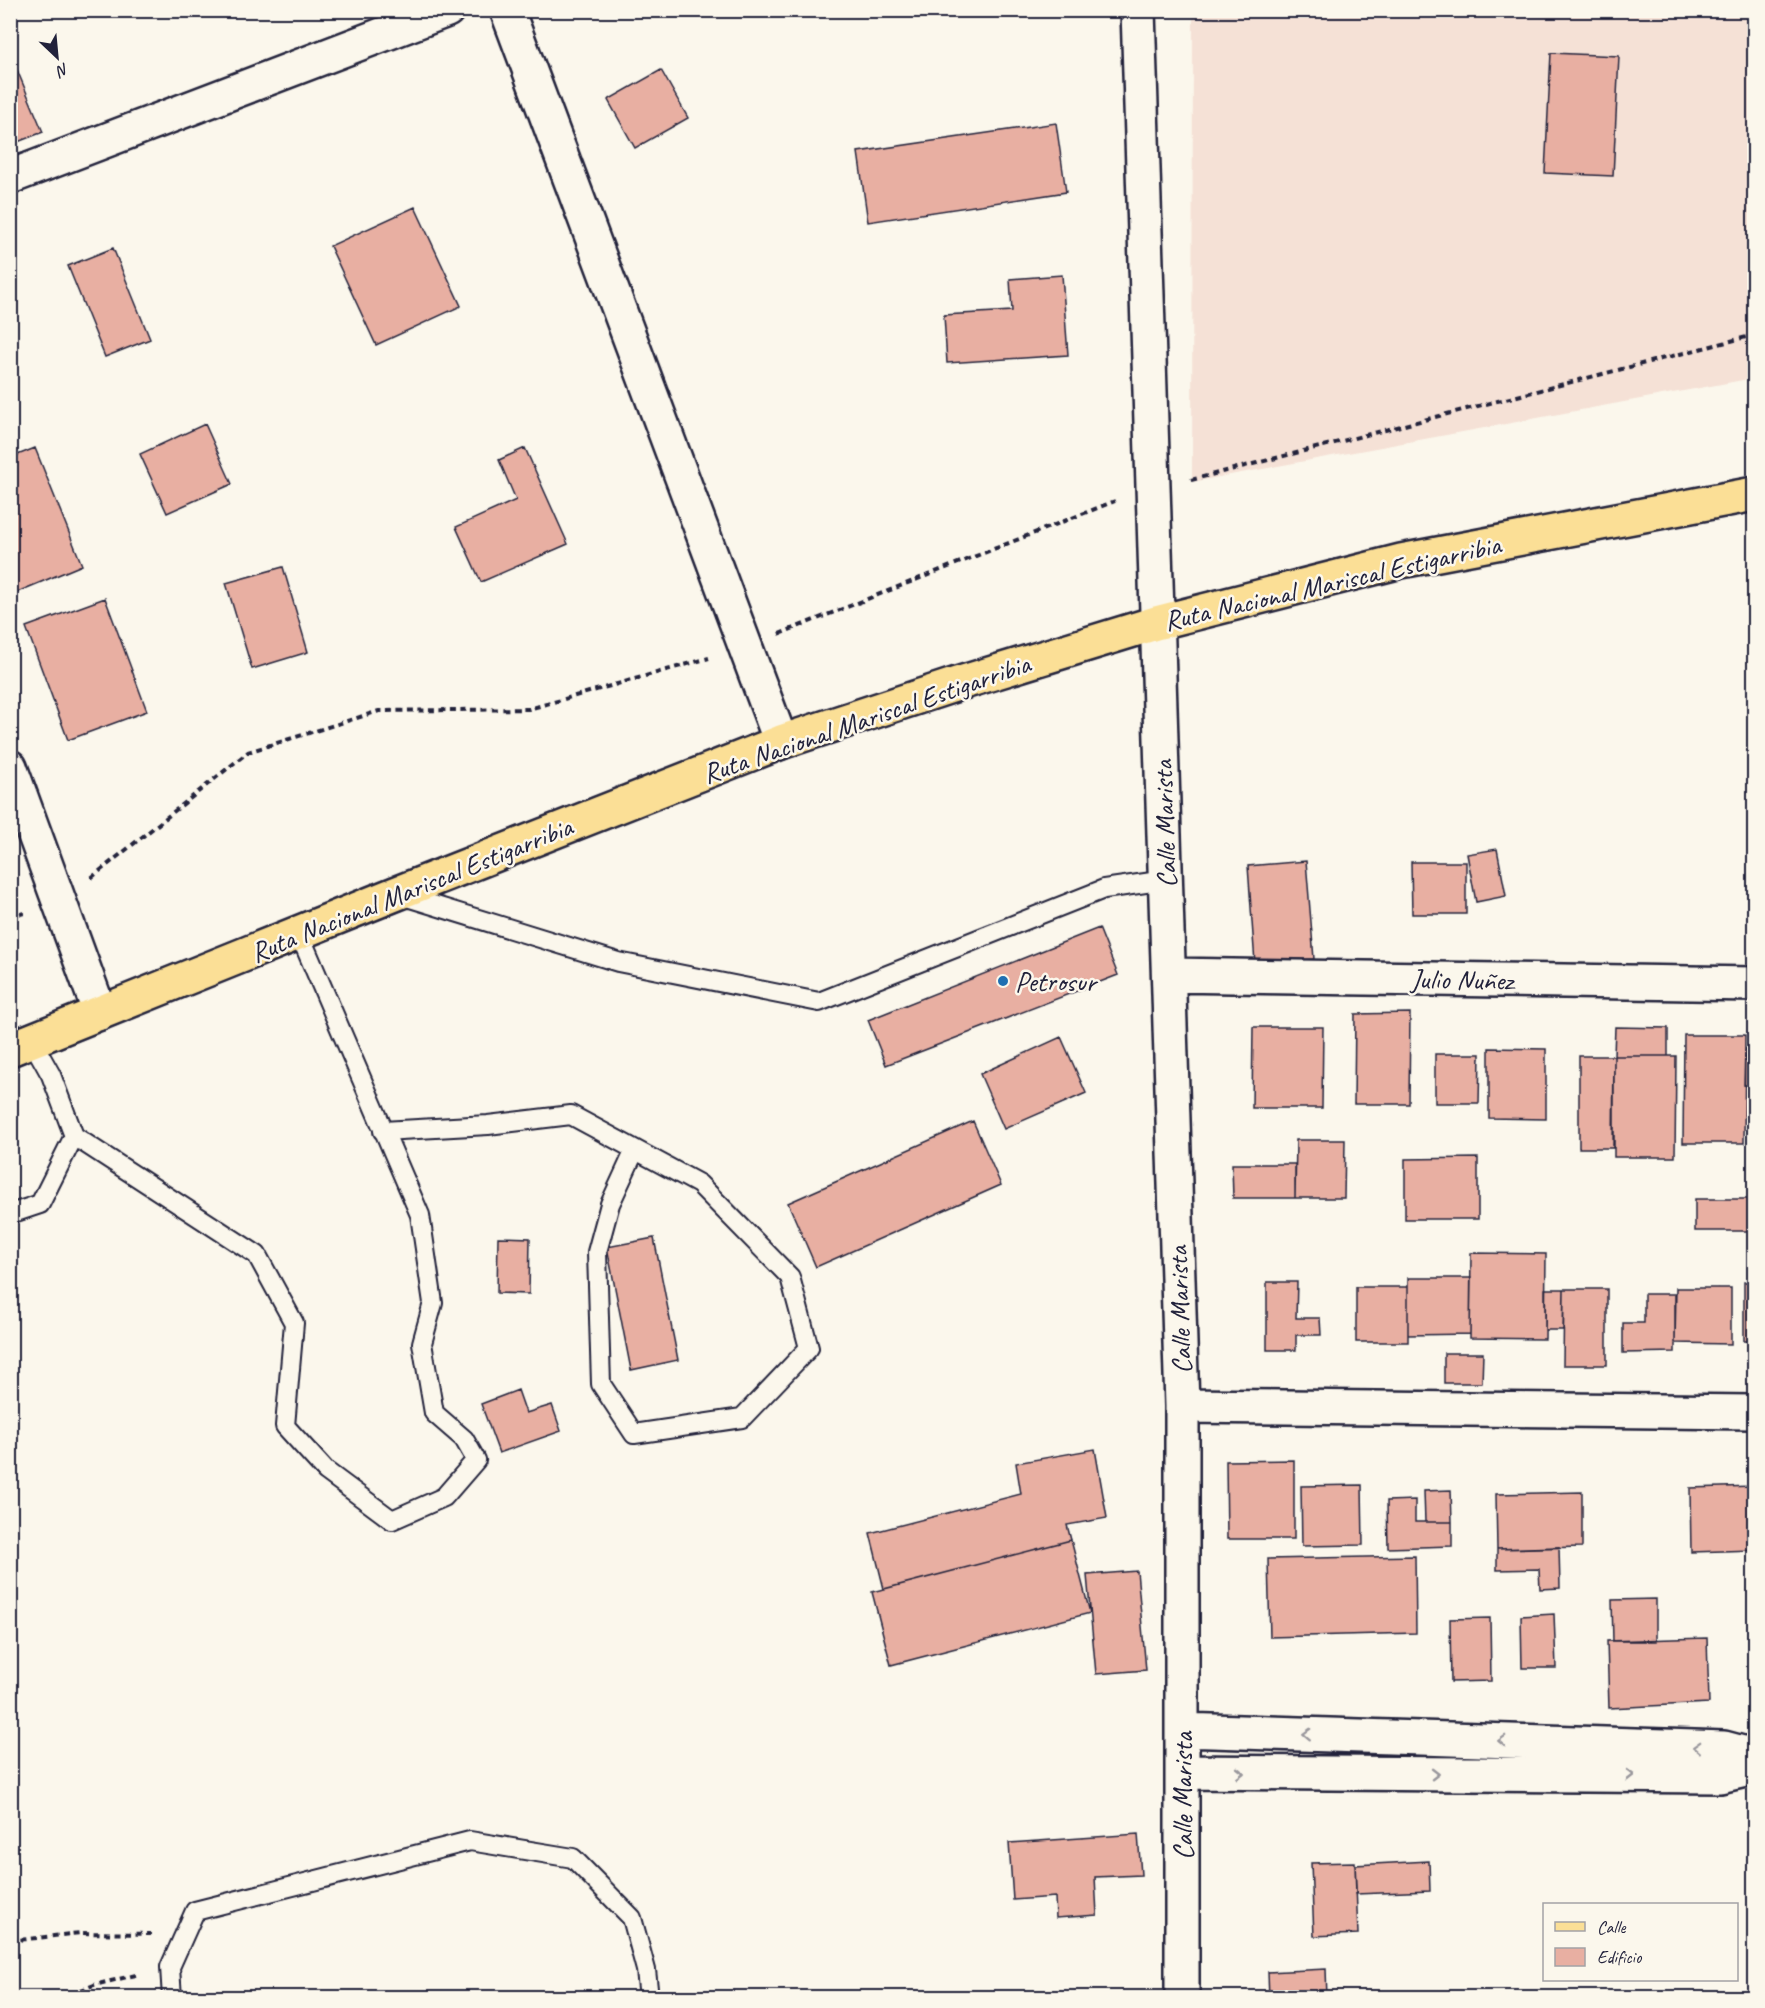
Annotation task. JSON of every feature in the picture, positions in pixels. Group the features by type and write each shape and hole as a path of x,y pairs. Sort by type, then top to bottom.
{"main road":[{"name":"Ruta Nacional Mariscal Estigarribia","path":"21,1045 781,742 1156,623 1401,561 1755,494"}],"street":[{"path":"10,177 447,10"},
{"path":"507,10 781,742"},
{"name":"Calle Marista","path":"1138,10 1182,1406 1182,1998"},
{"path":"10,767 100,1013"},
{"name":"Julio Nuñez","path":"1170,975 1755,984"},
{"path":"1182,1406 1755,1412"},
{"path":"1182,1730 1724,1748 1755,1756"},
{"path":"1182,1772 1720,1776 1755,1768"}],"lane":[{"path":"395,894 618,962 819,1002 1104,889 1166,880"},
{"path":"21,1045 51,1075 74,1136 257,1254 294,1323 285,1426 326,1472 392,1520 444,1497 476,1460 464,1439 434,1413 422,1343 434,1303 420,1215 299,933"},
{"path":"383,1131 488,1125 571,1115 699,1184 790,1277 809,1348 742,1418 634,1434 601,1384 597,1252 610,1204 635,1150"},
{"path":"10,1214 40,1203 74,1136"},
{"path":"171,1998 170,1967 195,1911 470,1841 573,1858 632,1918 646,1970 649,1998"}],"path":[{"path":"60,903 248,752 379,711 529,709 746,647 1126,497 1755,335"},
{"path":"10,1941 80,1933 184,1934"},
{"path":"60,1998 94,1985 170,1967"}],"shaded area":[{"path":"1193,11 1754,11 1754,378 1192,482"}],"building":[{"path":"1551,53 1619,56 1613,176 1545,173"},
{"path":"15,65 43,132 10,145 10,67"},
{"path":"661,70 688,118 635,148 608,100"},
{"path":"1056,123 1066,192 868,222 858,152"},
{"path":"415,207 461,306 376,345 330,246"},
{"path":"113,248 150,339 105,357 68,266"},
{"path":"1062,275 1068,355 947,363 944,315 1012,311 1010,279"},
{"path":"205,424 232,484 167,513 140,454"},
{"path":"35,448 82,565 10,595 10,458"},
{"path":"525,448 568,544 481,582 456,527 516,500 499,460"},
{"path":"283,567 308,652 252,669 226,583"},
{"path":"105,598 147,711 68,740 26,627"},
{"path":"1497,849 1506,896 1476,902 1467,854"},
{"path":"1306,861 1314,959 1255,963 1248,866"},
{"path":"1411,862 1466,862 1466,914 1412,914"},
{"path":"1099,928 1118,975 886,1065 868,1020"},
{"path":"1410,1013 1409,1104 1354,1104 1355,1014"},
{"path":"1253,1027 1323,1027 1322,1108 1252,1108"},
{"path":"1615,1027 1668,1028 1668,1056 1614,1056"},
{"path":"1684,1035 1745,1035 1744,1143 1683,1143"},
{"path":"1061,1037 1086,1093 1004,1129 980,1074"},
{"path":"1489,1048 1546,1049 1546,1119 1489,1118"},
{"path":"1745,1049 1754,1049 1754,1085 1744,1085"},
{"path":"1435,1054 1480,1054 1479,1103 1435,1103"},
{"path":"1579,1056 1614,1056 1613,1148 1579,1148"},
{"path":"1614,1056 1676,1056 1675,1157 1614,1157"},
{"path":"973,1121 1001,1185 816,1267 788,1203"},
{"path":"1296,1140 1345,1140 1344,1198 1295,1198"},
{"path":"1478,1158 1478,1219 1405,1219 1405,1159"},
{"path":"1232,1164 1295,1164 1295,1198 1233,1198"},
{"path":"1695,1199 1754,1199 1754,1231 1695,1231"},
{"path":"498,1237 530,1238 529,1294 497,1293"},
{"path":"654,1238 678,1360 631,1370 607,1247"},
{"path":"1471,1253 1546,1254 1545,1339 1470,1338"},
{"path":"1408,1278 1471,1278 1470,1334 1408,1335"},
{"path":"1267,1282 1297,1282 1296,1318 1320,1318 1321,1335 1296,1335 1296,1350 1267,1350"},
{"path":"1744,1282 1754,1282 1754,1341 1744,1341"},
{"path":"1356,1287 1408,1287 1408,1342 1356,1342"},
{"path":"1676,1288 1731,1288 1731,1344 1675,1343"},
{"path":"1545,1289 1564,1289 1563,1330 1545,1330"},
{"path":"1564,1289 1607,1289 1607,1365 1563,1365"},
{"path":"1644,1294 1675,1294 1675,1352 1623,1353 1623,1323 1644,1323"},
{"path":"1444,1353 1483,1353 1482,1383 1444,1383"},
{"path":"518,1390 526,1413 552,1405 561,1431 499,1453 481,1404"},
{"path":"1095,1449 1107,1518 1067,1525 1071,1540 884,1589 870,1533 1021,1494 1016,1463"},
{"path":"1294,1460 1294,1539 1227,1539 1226,1461"},
{"path":"1362,1485 1363,1545 1302,1546 1301,1486"},
{"path":"1754,1486 1754,1550 1691,1552 1690,1488"},
{"path":"1451,1490 1452,1522 1425,1522 1424,1491"},
{"path":"1582,1492 1582,1547 1497,1549 1496,1494"},
{"path":"1415,1500 1415,1522 1452,1522 1452,1546 1388,1548 1387,1501"},
{"path":"1071,1540 1090,1613 891,1665 872,1592"},
{"path":"1559,1547 1560,1588 1540,1589 1539,1569 1497,1570 1497,1549"},
{"path":"1415,1556 1416,1633 1270,1637 1268,1559"},
{"path":"1137,1571 1146,1670 1096,1674 1087,1575"},
{"path":"1656,1599 1656,1641 1613,1641 1612,1600"},
{"path":"1554,1614 1556,1668 1522,1668 1521,1616"},
{"path":"1490,1618 1491,1681 1451,1682 1450,1619"},
{"path":"1707,1638 1709,1703 1609,1708 1607,1641"},
{"path":"1138,1834 1141,1875 1095,1877 1097,1915 1056,1918 1055,1897 1013,1900 1009,1843"},
{"path":"1429,1861 1430,1891 1356,1894 1355,1865"},
{"path":"1355,1862 1358,1934 1314,1936 1311,1863"},
{"path":"1326,1969 1327,1998 1269,1998 1268,1972"}],"place":[{"name":"Petrosur","path":"1003,981"}]}
